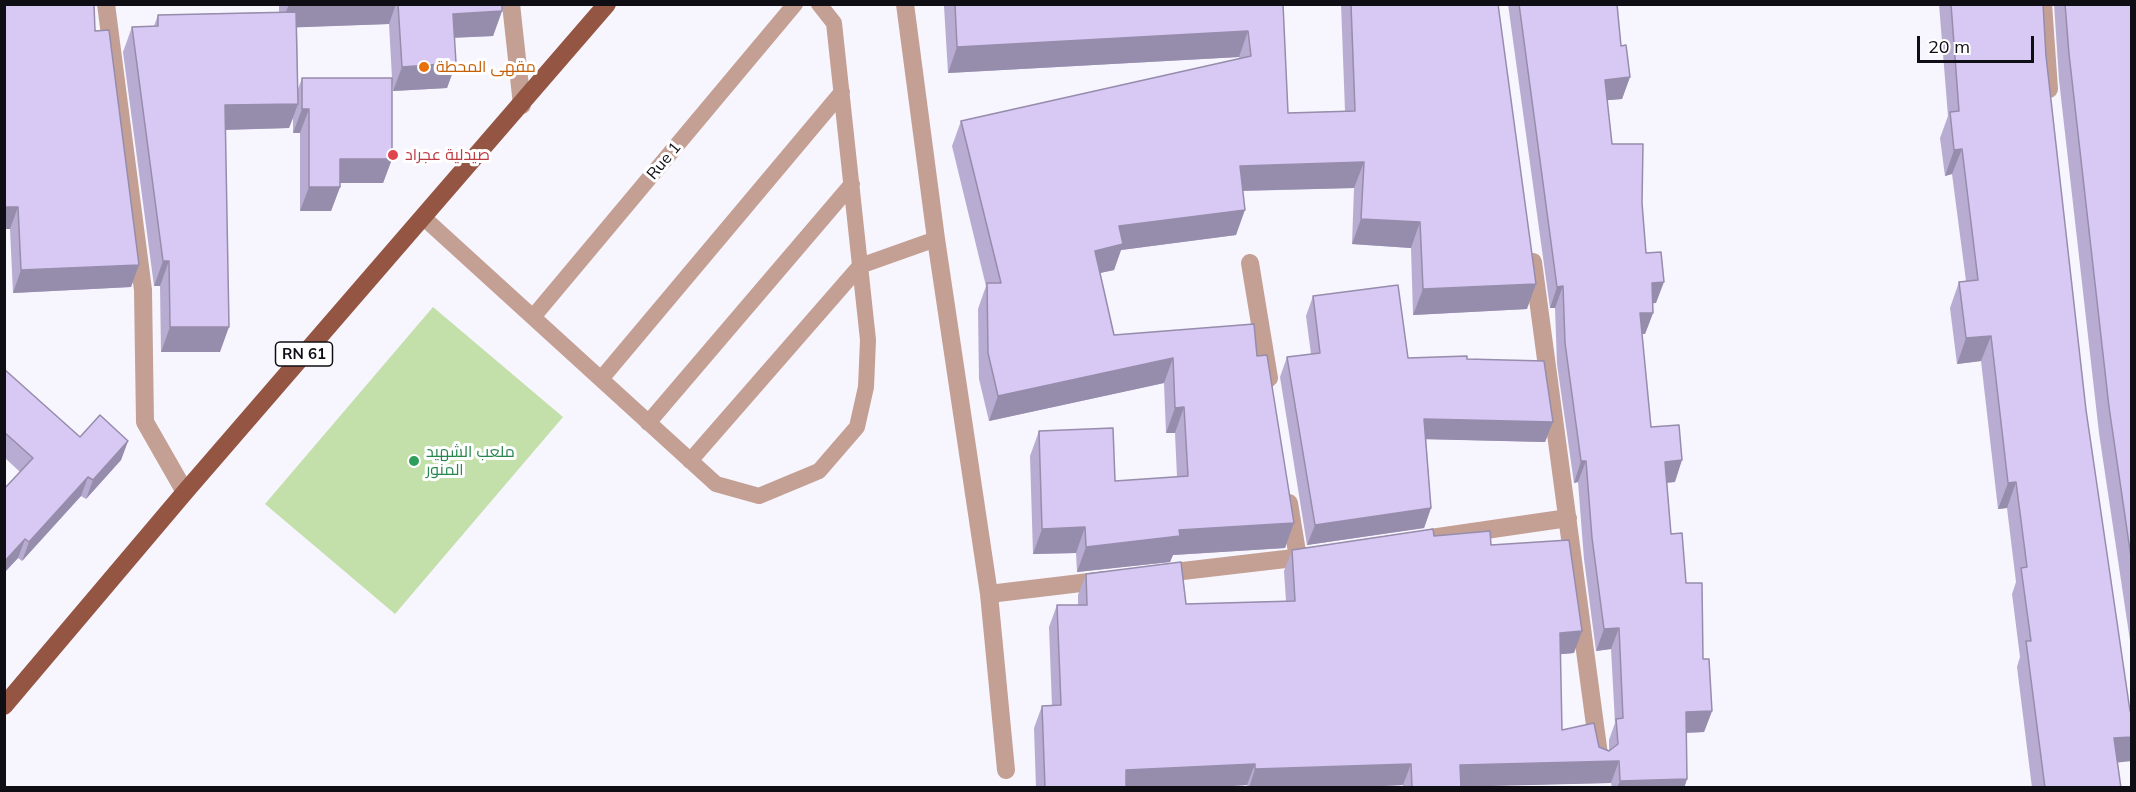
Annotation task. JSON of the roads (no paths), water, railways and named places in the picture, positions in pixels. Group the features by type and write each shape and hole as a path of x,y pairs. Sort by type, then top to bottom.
{"main road":[{"name":"RN 61","path":"4,706 185,492 607,4"}],"street":[{"path":"106,4 143,290 145,422 185,492"},
{"path":"511,4 522,105"},
{"path":"905,4 936,239 989,594 1006,771"},
{"path":"2043,4 2051,105"},
{"path":"1531,249 1600,761"},
{"path":"1250,263 1271,393"},
{"path":"1286,487 1298,558"},
{"path":"1416,540 1568,518"},
{"path":"1144,576 1333,553"},
{"path":"989,594 1120,579"}],"lane":[{"name":"Rue 1","path":"533,317 795,4"},
{"path":"424,218 716,484 759,496 819,471 857,427 866,387 868,340 834,23 819,4"},
{"path":"601,379 842,92"},
{"path":"648,423 852,184"},
{"path":"690,461 861,266 936,239"}],"place":[{"name":"مقهى المحطة","path":"424,67"},
{"name":"صيدلية عجراد","path":"393,155"},
{"name":"ملعب الشهيد المنور","path":"414,461"}]}
